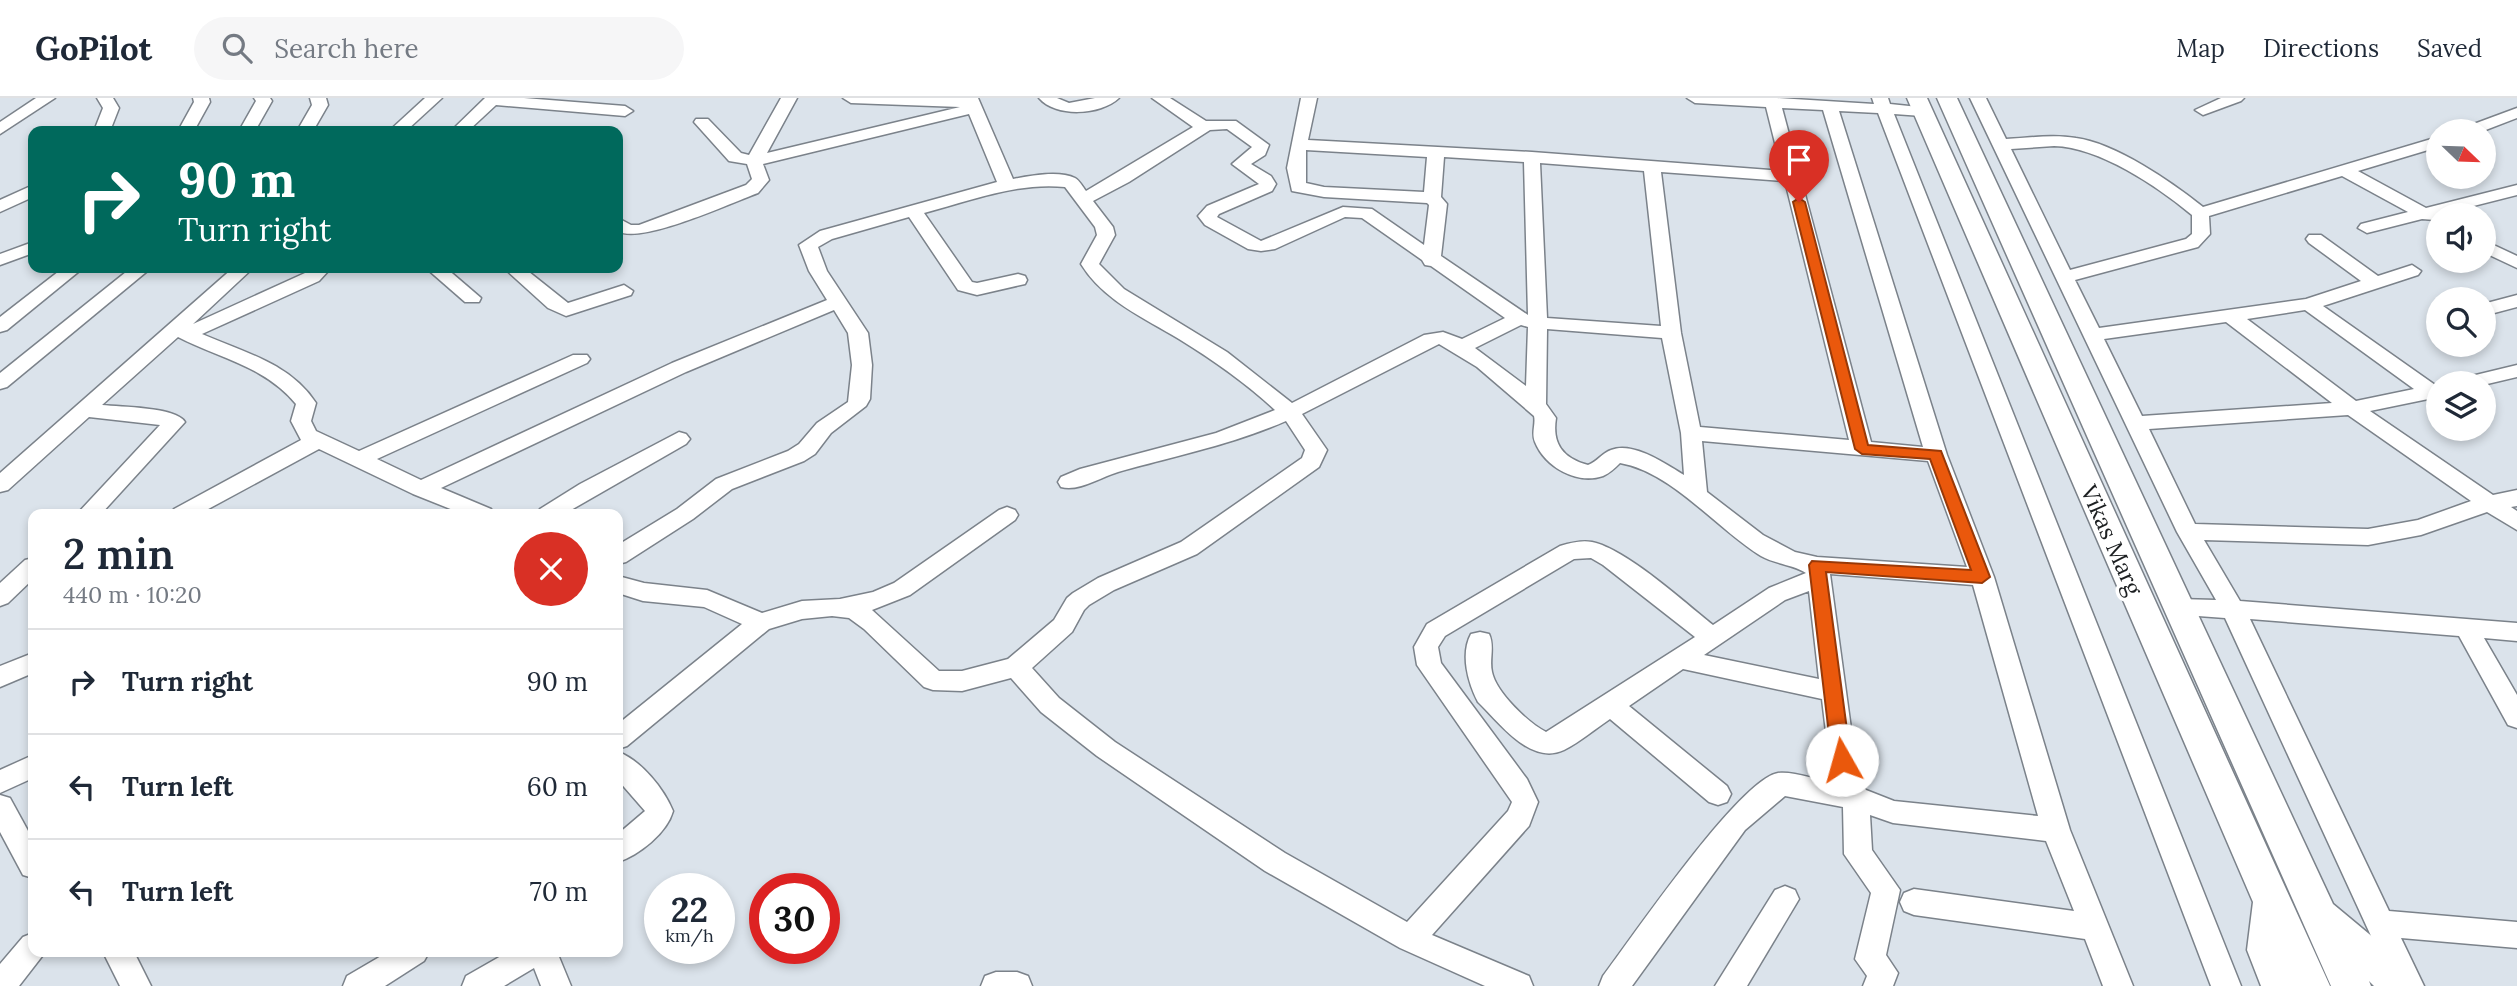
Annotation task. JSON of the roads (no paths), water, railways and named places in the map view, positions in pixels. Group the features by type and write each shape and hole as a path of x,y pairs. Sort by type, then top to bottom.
{"main road":[{"name":"Vikas Marg","path":"1929,102 2179,608 2351,986"},
{"name":"Vikas Marg","path":"1929,102 2310,986"},
{"path":"2272,902 2266,950 2281,986"},
{"path":"2316,911 2402,986"}],"street":[{"path":"0,114 25,98"},
{"path":"0,129 47,98"},
{"path":"104,126 111,108 105,98"},
{"path":"189,126 202,102 201,98"},
{"path":"250,126 264,101 262,98"},
{"path":"307,126 320,105 318,98"},
{"path":"403,126 434,98"},
{"path":"623,227 627,230 641,230 752,189 761,180 754,161 789,98"},
{"path":"851,98 972,103"},
{"path":"1047,98 1060,106 1073,108 1111,98"},
{"path":"1160,98 1177,104 1195,123 1206,126 1230,124 1261,145 1258,152 1240,164 1268,184"},
{"path":"1297,185 1300,145 1309,98"},
{"path":"1695,98 1830,106 1929,102"},
{"path":"1978,98 2003,144 2188,532 2233,609 2409,986"},
{"path":"2203,110 2236,98"},
{"path":"464,126 493,99 629,105"},
{"path":"702,122 735,156 754,161 972,103"},
{"path":"972,103 1007,185"},
{"path":"1773,103 1862,449"},
{"path":"1882,103 2226,986"},
{"path":"612,126 629,105"},
{"path":"1830,106 1936,455 1982,577 2056,830 2119,986"},
{"path":"2496,121 2517,113"},
{"path":"1083,199 1123,178 1206,126"},
{"path":"2003,144 2069,142 2095,148 2200,214 2204,230 2200,238 2192,243 2066,276"},
{"path":"1300,145 1532,157 1793,177"},
{"path":"2200,214 2426,145"},
{"path":"1432,198 1436,152"},
{"path":"1532,157 1529,321 1535,403"},
{"path":"1652,166 1671,333 1690,433 1696,494"},
{"path":"2343,169 2426,214"},
{"path":"623,552 685,514 724,484 796,456 807,449 824,428 856,406 860,399 860,340 818,271 807,245 826,235 1007,185 1056,179 1070,182 1104,227 1106,235 1090,264 1094,271 1115,292 1234,366 1290,413 1316,450 1311,462 1189,548 1105,584 1081,599 1075,604 1063,626 1033,655 1016,667 962,681 933,680 865,615 840,608"},
{"path":"1366,213 1343,212 1269,245 1261,246 1222,227 1208,216 1213,210 1268,184 1297,185 1308,191 1432,198 1438,204 1432,261"},
{"path":"2476,203 2517,190"},
{"path":"0,207 28,193"},
{"path":"1336,193 1432,261 1529,321"},
{"path":"913,210 965,286 977,289 1018,280"},
{"path":"2367,228 2426,218"},
{"path":"2315,239 2376,283"},
{"path":"0,260 28,249"},
{"path":"2496,252 2517,263"},
{"path":"2092,335 2309,304 2412,271"},
{"path":"0,326 68,273"},
{"path":"0,383 136,273"},
{"path":"0,485 84,410 181,331 239,273"},
{"path":"181,331 316,273"},
{"path":"441,273 472,298"},
{"path":"519,273 566,310 624,291"},
{"path":"2496,307 2517,301"},
{"path":"421,489 573,414 739,339 838,302"},
{"path":"2309,304 2426,385"},
{"path":"2230,315 2352,408 2517,522"},
{"path":"1461,347 1529,321 1671,333"},
{"path":"181,331 265,368 299,391 306,403 301,421 308,435 421,489 471,509"},
{"path":"1069,482 1103,468 1199,446 1290,413 1431,339 1450,340 1535,403 1546,418 1544,440 1551,450 1572,467 1592,472 1601,468 1611,458 1630,456 1696,494 1770,550 1818,571 1982,577"},
{"path":"359,459 580,359"},
{"path":"2496,376 2517,371"},
{"path":"2135,423 2352,408 2426,393"},
{"path":"84,410 169,419 175,422 99,509"},
{"path":"1690,433 1936,455"},
{"path":"556,509 679,439"},
{"path":"191,509 318,440"},
{"path":"2188,532 2368,537 2443,521 2490,503 2517,498"},
{"path":"623,735 761,622 802,610 840,608 878,600 902,589 1007,515"},
{"path":"1410,939 1519,818 1525,802 1518,786 1429,666 1426,647 1436,630 1568,552 1583,548 1598,551 1611,559 1711,636"},
{"path":"0,597 28,571"},
{"path":"1480,641 1479,670 1487,695 1535,740 1555,742 1711,636 1818,571"},
{"path":"1818,571 1844,783 1856,798 1858,854 1886,890 1870,959 1883,973 1878,986"},
{"path":"623,586 643,592 707,599 761,622"},
{"path":"2179,608 2233,609 2517,632"},
{"path":"2465,626 2517,718"},
{"path":"1680,659 1833,692"},
{"path":"0,677 28,664"},
{"path":"1016,667 1050,705 1106,749 1275,862 1410,939 1518,986"},
{"path":"1611,705 1718,794"},
{"path":"0,782 28,768"},
{"path":"623,768 655,801 659,811 657,819 623,846"},
{"path":"1614,986 1735,822 1780,784 1856,798 1893,812 2056,830"},
{"path":"0,806 28,852"},
{"path":"1730,986 1785,899"},
{"path":"1914,902 2095,927"},
{"path":"2378,923 2517,935"},
{"path":"0,986 28,952"},
{"path":"121,957 136,986"},
{"path":"358,986 406,957"},
{"path":"477,986 527,957"},
{"path":"544,957 556,986"},
{"path":"996,986 1017,986"}]}
